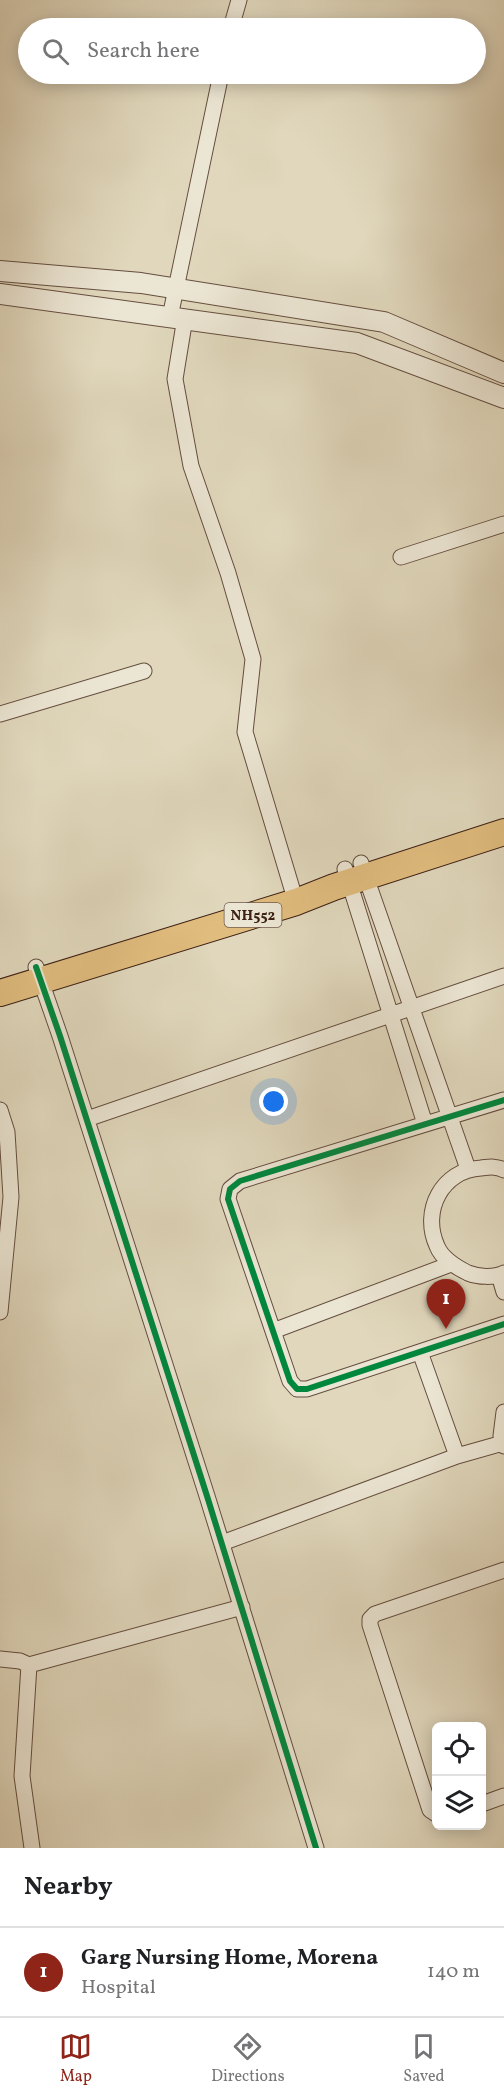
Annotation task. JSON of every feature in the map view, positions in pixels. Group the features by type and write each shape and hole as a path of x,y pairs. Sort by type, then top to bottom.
{"highway":[{"name":"NH552","path":"0,993 39,973 355,873 504,817"},
{"name":"NH552","path":"355,873 504,832"},
{"name":"NH552","path":"0,978 39,973"}],"street":[{"path":"234,18 239,0"},
{"path":"219,84 175,289 177,317 175,379 191,466 228,573 253,659 245,732 295,893"},
{"path":"0,271 141,283 384,321 504,373"},
{"path":"0,294 357,343 504,398"},
{"path":"401,557 504,524"},
{"path":"0,714 144,671"},
{"path":"355,873 410,1008 468,1169"},
{"path":"355,873 392,1014 425,1124"},
{"path":"39,973 222,1543 316,1848"},
{"path":"87,1119 504,976"},
{"path":"504,1100 240,1181 230,1189 228,1199 290,1381 297,1389 307,1389 504,1324"},
{"path":"0,1110 7,1132 11,1197 0,1312"},
{"path":"504,1170 498,1167 468,1169 448,1181 434,1201 430,1225 437,1248 451,1264 475,1276 502,1274 504,1292"},
{"path":"273,1331 451,1264"},
{"path":"420,1352 457,1456"},
{"path":"222,1543 457,1456 504,1444 501,1436 504,1412"},
{"path":"432,1811 370,1625 370,1619 375,1614 504,1570"},
{"path":"0,1659 20,1661 30,1665 242,1607"},
{"path":"30,1665 22,1776 33,1848"},
{"path":"486,1803 504,1796"}],"cycle path":[{"path":"36,967 207,1496 316,1848"},
{"path":"504,1100 240,1181 230,1189 228,1199 290,1381 297,1389 307,1389 504,1324"}],"place":[{"name":"Garg Nursing Home, Morena","path":"446,1329"}]}
